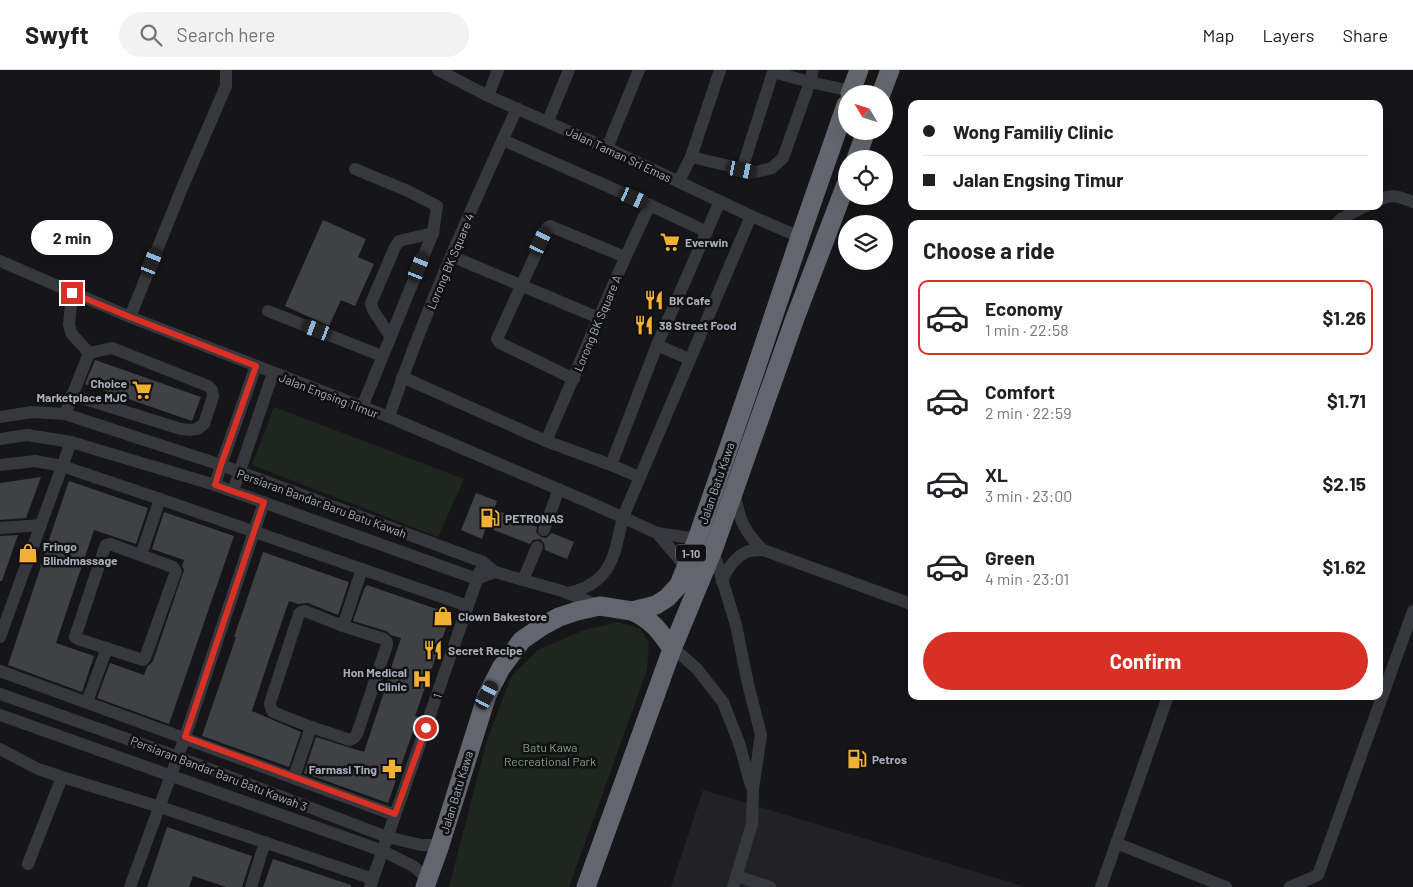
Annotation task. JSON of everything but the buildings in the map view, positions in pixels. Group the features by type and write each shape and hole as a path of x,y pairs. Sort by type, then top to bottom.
{"highway":[{"name":"Jalan Batu Kawa","path":"853,85 859,70"},
{"path":"884,85 890,70"},
{"name":"Jalan Batu Kawa","path":"426,883 440,845 487,695 501,668 522,640 544,625 577,610 600,606 632,611 656,606 667,598 679,585 697,539 838,128"},
{"name":"Jalan Batu Kawa","path":"586,887 672,649 712,550 794,321 838,205"},
{"path":"632,611 645,616 656,626 672,649"}],"street":[{"path":"130,317 226,86 226,70"},
{"name":"Jalan Taman Sri Emas","path":"438,70 488,96 548,121 800,237"},
{"path":"488,96 498,70"},
{"path":"548,121 569,70"},
{"path":"607,148 639,70"},
{"path":"679,182 691,157 720,70"},
{"path":"742,170 770,71 812,76 838,90"},
{"path":"691,157 756,172 772,168 783,158 812,76"},
{"name":"Lorong BK Square 4","path":"388,417 402,377 451,256 517,108"},
{"path":"503,140 707,232"},
{"path":"355,169 408,191 437,206 433,233 362,407"},
{"path":"1383,198 1395,196 1413,202"},
{"path":"611,465 657,345 720,201"},
{"name":"Lorong BK Square A","path":"546,441 625,257 650,206"},
{"path":"1340,220 1358,210"},
{"path":"568,593 582,590 592,585 603,575 611,562 623,517 639,477 751,216"},
{"path":"574,379 498,342 497,339 548,227 550,226 625,257"},
{"path":"390,336 371,304 391,255 395,246 400,241 433,233"},
{"path":"451,256 599,318"},
{"name":"Jalan Engsing Timur","path":"0,261 130,317 388,417 559,489 657,533 697,539"},
{"path":"72,293 69,324 71,333 89,353"},
{"path":"268,311 382,356"},
{"path":"657,345 689,359"},
{"path":"72,395 181,429 197,429 204,424 213,396 212,390 208,386 112,348 89,353"},
{"path":"64,414 89,353"},
{"path":"215,485 256,366"},
{"path":"233,491 273,373"},
{"path":"402,377 546,441 639,477"},
{"name":"Persiaran Bandar Baru Batu Kawah","path":"0,417 32,412 64,414 221,465 483,562 495,572 568,593 600,606"},
{"path":"173,450 181,429"},
{"name":"Persiaran Bandar Baru Batu Kawah","path":"0,439 27,435 71,442 233,491 478,579"},
{"path":"0,637 71,442"},
{"path":"0,465 35,461 62,466 468,606"},
{"path":"544,530 559,489"},
{"path":"734,490 740,518 750,536 763,550 908,603"},
{"path":"140,555 160,499"},
{"path":"130,887 185,737 264,502"},
{"path":"0,528 41,525"},
{"name":"Jalan Engsing Timur","path":"657,533 686,566"},
{"path":"110,544 173,566 176,571 145,658 140,660 107,648 75,637 106,545 110,544"},
{"path":"523,580 536,547"},
{"path":"712,550 736,625 761,735 753,790 752,824 735,881 770,887"},
{"path":"722,581 728,567 733,562 747,552 763,550"},
{"name":"1","path":"371,883 483,562"},
{"path":"343,626 362,569"},
{"path":"478,579 495,572"},
{"path":"305,611 387,642 357,734 354,738 350,740 311,727 273,712 270,703 297,622 302,612 305,611"},
{"path":"1383,694 1413,611"},
{"path":"87,702 107,648"},
{"path":"672,649 698,669 723,702 739,743 753,790"},
{"path":"0,671 395,814"},
{"name":"Persiaran Bandar Baru Batu Kawah 3","path":"0,694 178,757 387,837 421,845 440,845"},
{"path":"1101,887 1166,700"},
{"path":"1290,887 1318,875 1381,700"},
{"name":"Persiaran Bandar Baru Batu Kawah 3","path":"0,715 382,851 413,866 426,883"},
{"path":"294,777 311,727"},
{"path":"0,749 38,769 265,842 371,883"},
{"path":"28,864 62,777"},
{"path":"251,887 265,842"},
{"path":"1116,843 1226,887"}],"shaded area":[{"path":"703,790 1026,887 671,887"}],"green space":[{"path":"274,407 464,479 438,537 252,465"},
{"name":"Batu Kawa Recreational Park","path":"618,622 641,629 649,643 647,670 569,887 449,887 487,740 511,677 538,650 584,630"}],"place":[{"name":"Everwin","path":"670,242"},
{"name":"BK Cafe","path":"654,300"},
{"name":"38 Street Food","path":"644,325"},
{"name":"Choice Marketplace MJC","path":"142,390"},
{"name":"PETRONAS","path":"490,518"},
{"name":"Fringo Blindmassage","path":"28,553"},
{"name":"Clown Bakestore","path":"443,616"},
{"name":"Secret Recipe","path":"433,650"},
{"name":"Hon Medical Clinic","path":"422,679"},
{"name":"Petros","path":"857,759"},
{"name":"Farmasi Ting","path":"392,769"}],"route":[{"path":"72,293 256,366 215,485 264,502 185,737 395,814 426,728"}]}
